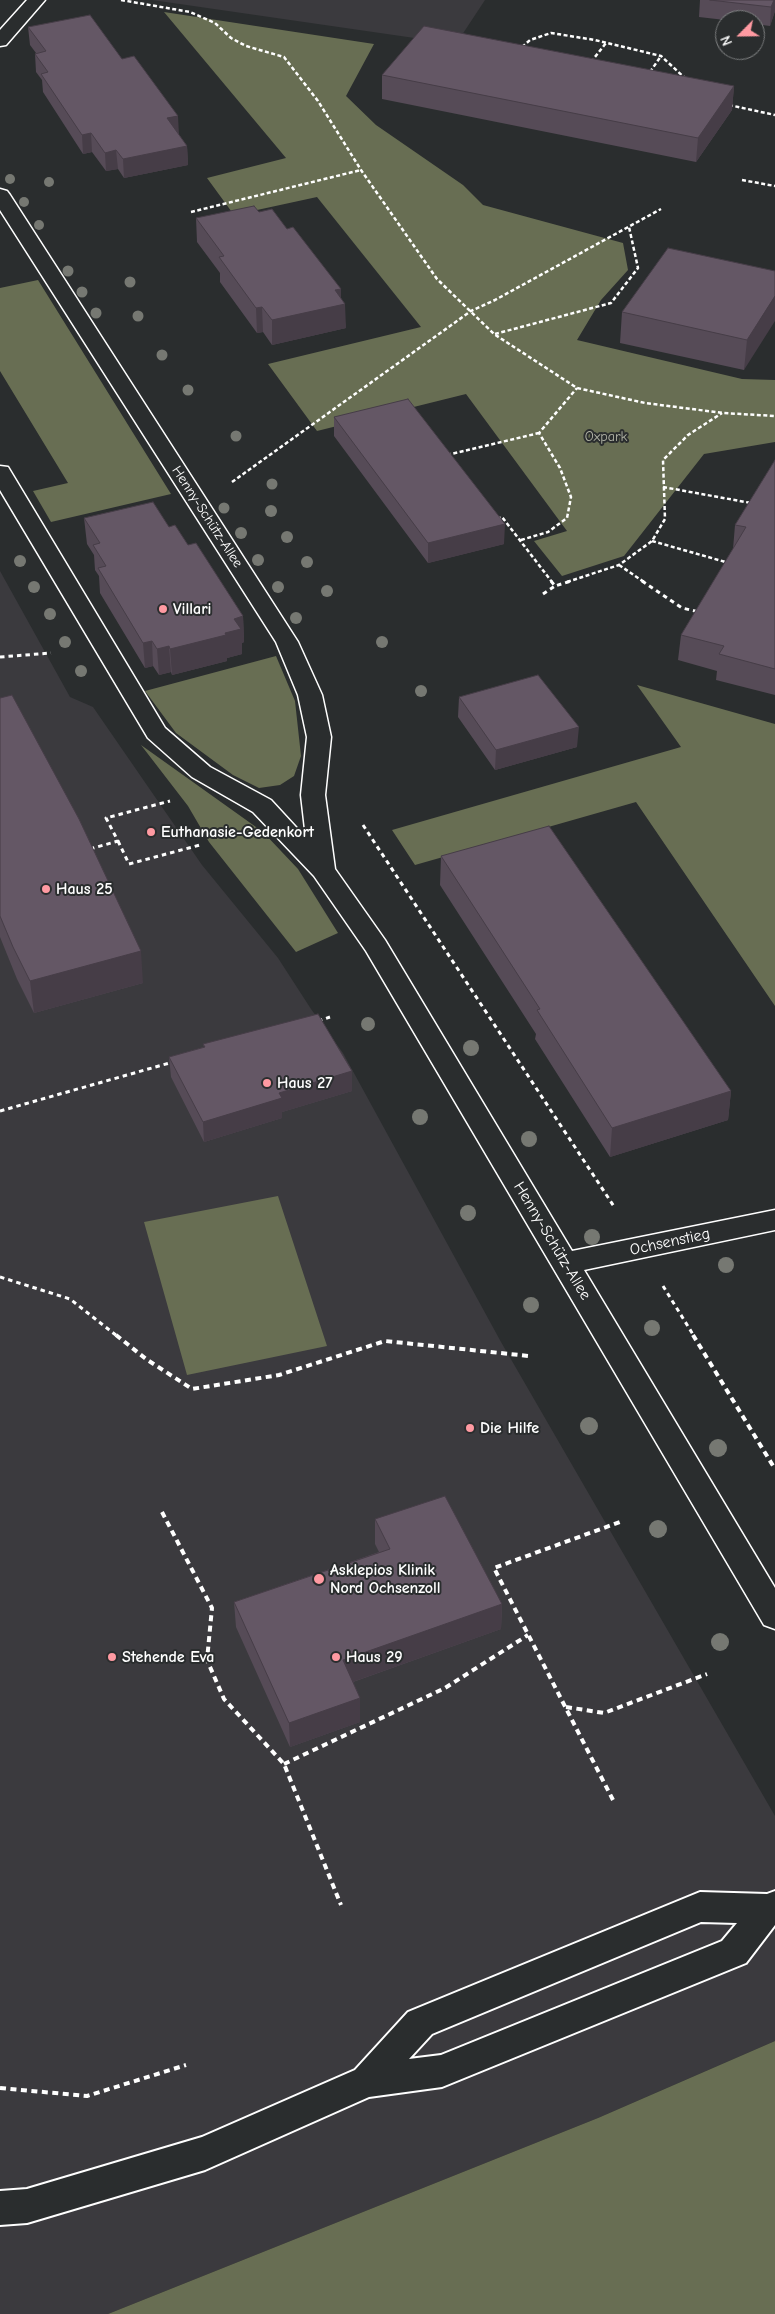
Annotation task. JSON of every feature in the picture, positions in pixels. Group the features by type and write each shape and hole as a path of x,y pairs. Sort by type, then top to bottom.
{"street":[{"path":"0,41 36,0"},
{"name":"Henny-Schütz-Allee","path":"0,195 287,642 310,696 319,737 314,795 323,870"},
{"name":"Henny-Schütz-Allee","path":"0,472 156,733 201,772 262,806 323,870 376,946 775,1616"},
{"name":"Ochsenstieg","path":"566,1263 775,1220"}],"lane":[{"path":"367,2081 420,2023 700,1907 771,1907"},
{"path":"0,2208 27,2206 206,2153 367,2081 442,2071 734,1952 771,1907"}],"path":[{"path":"121,0 190,12 215,23 231,38 246,46 284,57 318,101 361,170 437,279 494,334 578,388 645,403 723,413 775,416"},
{"path":"520,49 530,40 552,33 661,56 688,80"},
{"path":"589,65 606,43"},
{"path":"647,77 661,56"},
{"path":"725,103 739,108 775,115"},
{"path":"191,212 361,170"},
{"path":"742,180 775,186"},
{"path":"199,506 470,311 495,300 662,209"},
{"path":"494,334 611,303 638,268 629,227"},
{"path":"447,455 539,434 578,388"},
{"path":"543,594 555,586 619,565 652,542 665,519 663,460 688,435 723,413"},
{"path":"521,540 548,532 567,518 571,497 560,468 539,434"},
{"path":"663,487 760,504"},
{"path":"494,519 502,517 555,586"},
{"path":"652,542 738,566"},
{"path":"619,565 682,608 706,613"},
{"path":"0,657 51,653"},
{"path":"173,801 106,818 129,864 200,845"},
{"path":"361,823 406,888 640,1248 775,1469"},
{"path":"82,851 118,841"},
{"path":"312,1023 330,1017"},
{"path":"0,1111 179,1060"},
{"path":"0,1277 70,1299 146,1359 192,1389 279,1375 385,1341 529,1356"},
{"path":"162,1512 212,1608 206,1660 224,1699 284,1764 341,1906"},
{"path":"613,1800 494,1568 620,1522"},
{"path":"284,1764 445,1688 528,1635"},
{"path":"566,1707 604,1713 707,1674"},
{"path":"0,2088 87,2096 186,2065"}],"shaded area":[{"path":"152,0 485,0 456,44"},
{"name":"Asklepios Klinik Nord Ochsenzoll","path":"0,571 70,697 93,707 202,865 278,958 311,1009 343,1053 501,1342 775,1816 775,2041 598,2118 108,2314 0,2314"}],"green space":[{"name":"Oxpark","path":"164,12 374,44 346,96 376,125 463,185 483,205 623,243 628,270 601,300 577,340 742,379 775,380 775,442 704,454 624,556 562,576 534,541 567,531 466,394 317,431 268,364 421,327 317,197 234,215 207,178 286,158"},
{"path":"38,280 171,494 51,522 33,491 68,483 0,371 0,288"},
{"path":"276,656 295,701 301,756 294,776 280,785 259,788 233,775 176,733 145,691"},
{"path":"637,685 775,724 775,1006 636,802 415,865 392,830 681,747"},
{"path":"141,745 263,832 298,869 338,933 296,952 209,842 188,806"},
{"path":"278,1196 327,1346 187,1375 144,1222"},
{"path":"775,2041 775,2314 108,2314 598,2118"}],"building":[{"path":"710,0 774,0 771,7"},
{"path":"90,15 122,59 134,56 178,116 167,118 187,146 123,159 116,150 105,153 91,133 82,135 41,74 48,72 35,54 46,51 28,27"},
{"path":"424,26 734,86 698,138 382,75"},
{"path":"254,206 259,212 272,209 287,229 293,227 341,289 335,290 345,304 272,320 262,307 256,308 219,257 224,256 196,218"},
{"path":"668,248 775,271 775,296 747,340 622,312"},
{"path":"408,399 505,524 428,543 334,417"},
{"path":"775,460 775,669 719,654 724,646 681,635 746,527 735,525"},
{"path":"153,502 169,527 175,525 188,545 196,543 243,616 234,619 241,629 225,633 226,635 170,649 169,646 157,649 152,641 143,643 98,568 106,566 93,545 100,543 84,518"},
{"path":"538,675 579,727 496,750 459,697"},
{"name":"Haus 25","path":"12,695 79,819 141,951 30,981 0,916 0,698"},
{"path":"549,826 731,1091 612,1128 537,1010 540,1009 441,856"},
{"name":"Haus 27","path":"318,1014 352,1071 279,1093 282,1098 203,1122 169,1057 205,1047 203,1044"},
{"name":"Haus 29","path":"445,1496 502,1604 343,1660 360,1698 289,1723 234,1602 390,1549 375,1519"}],"place":[{"name":"Villari","path":"163,609"},
{"name":"Euthanasie-Gedenkort","path":"151,832"},
{"name":"Haus 25","path":"46,889"},
{"name":"Haus 27","path":"267,1083"},
{"name":"Die Hilfe","path":"470,1428"},
{"name":"Asklepios Klinik Nord Ochsenzoll","path":"319,1579"},
{"name":"Stehende Eva","path":"112,1657"},
{"name":"Haus 29","path":"336,1657"}]}
